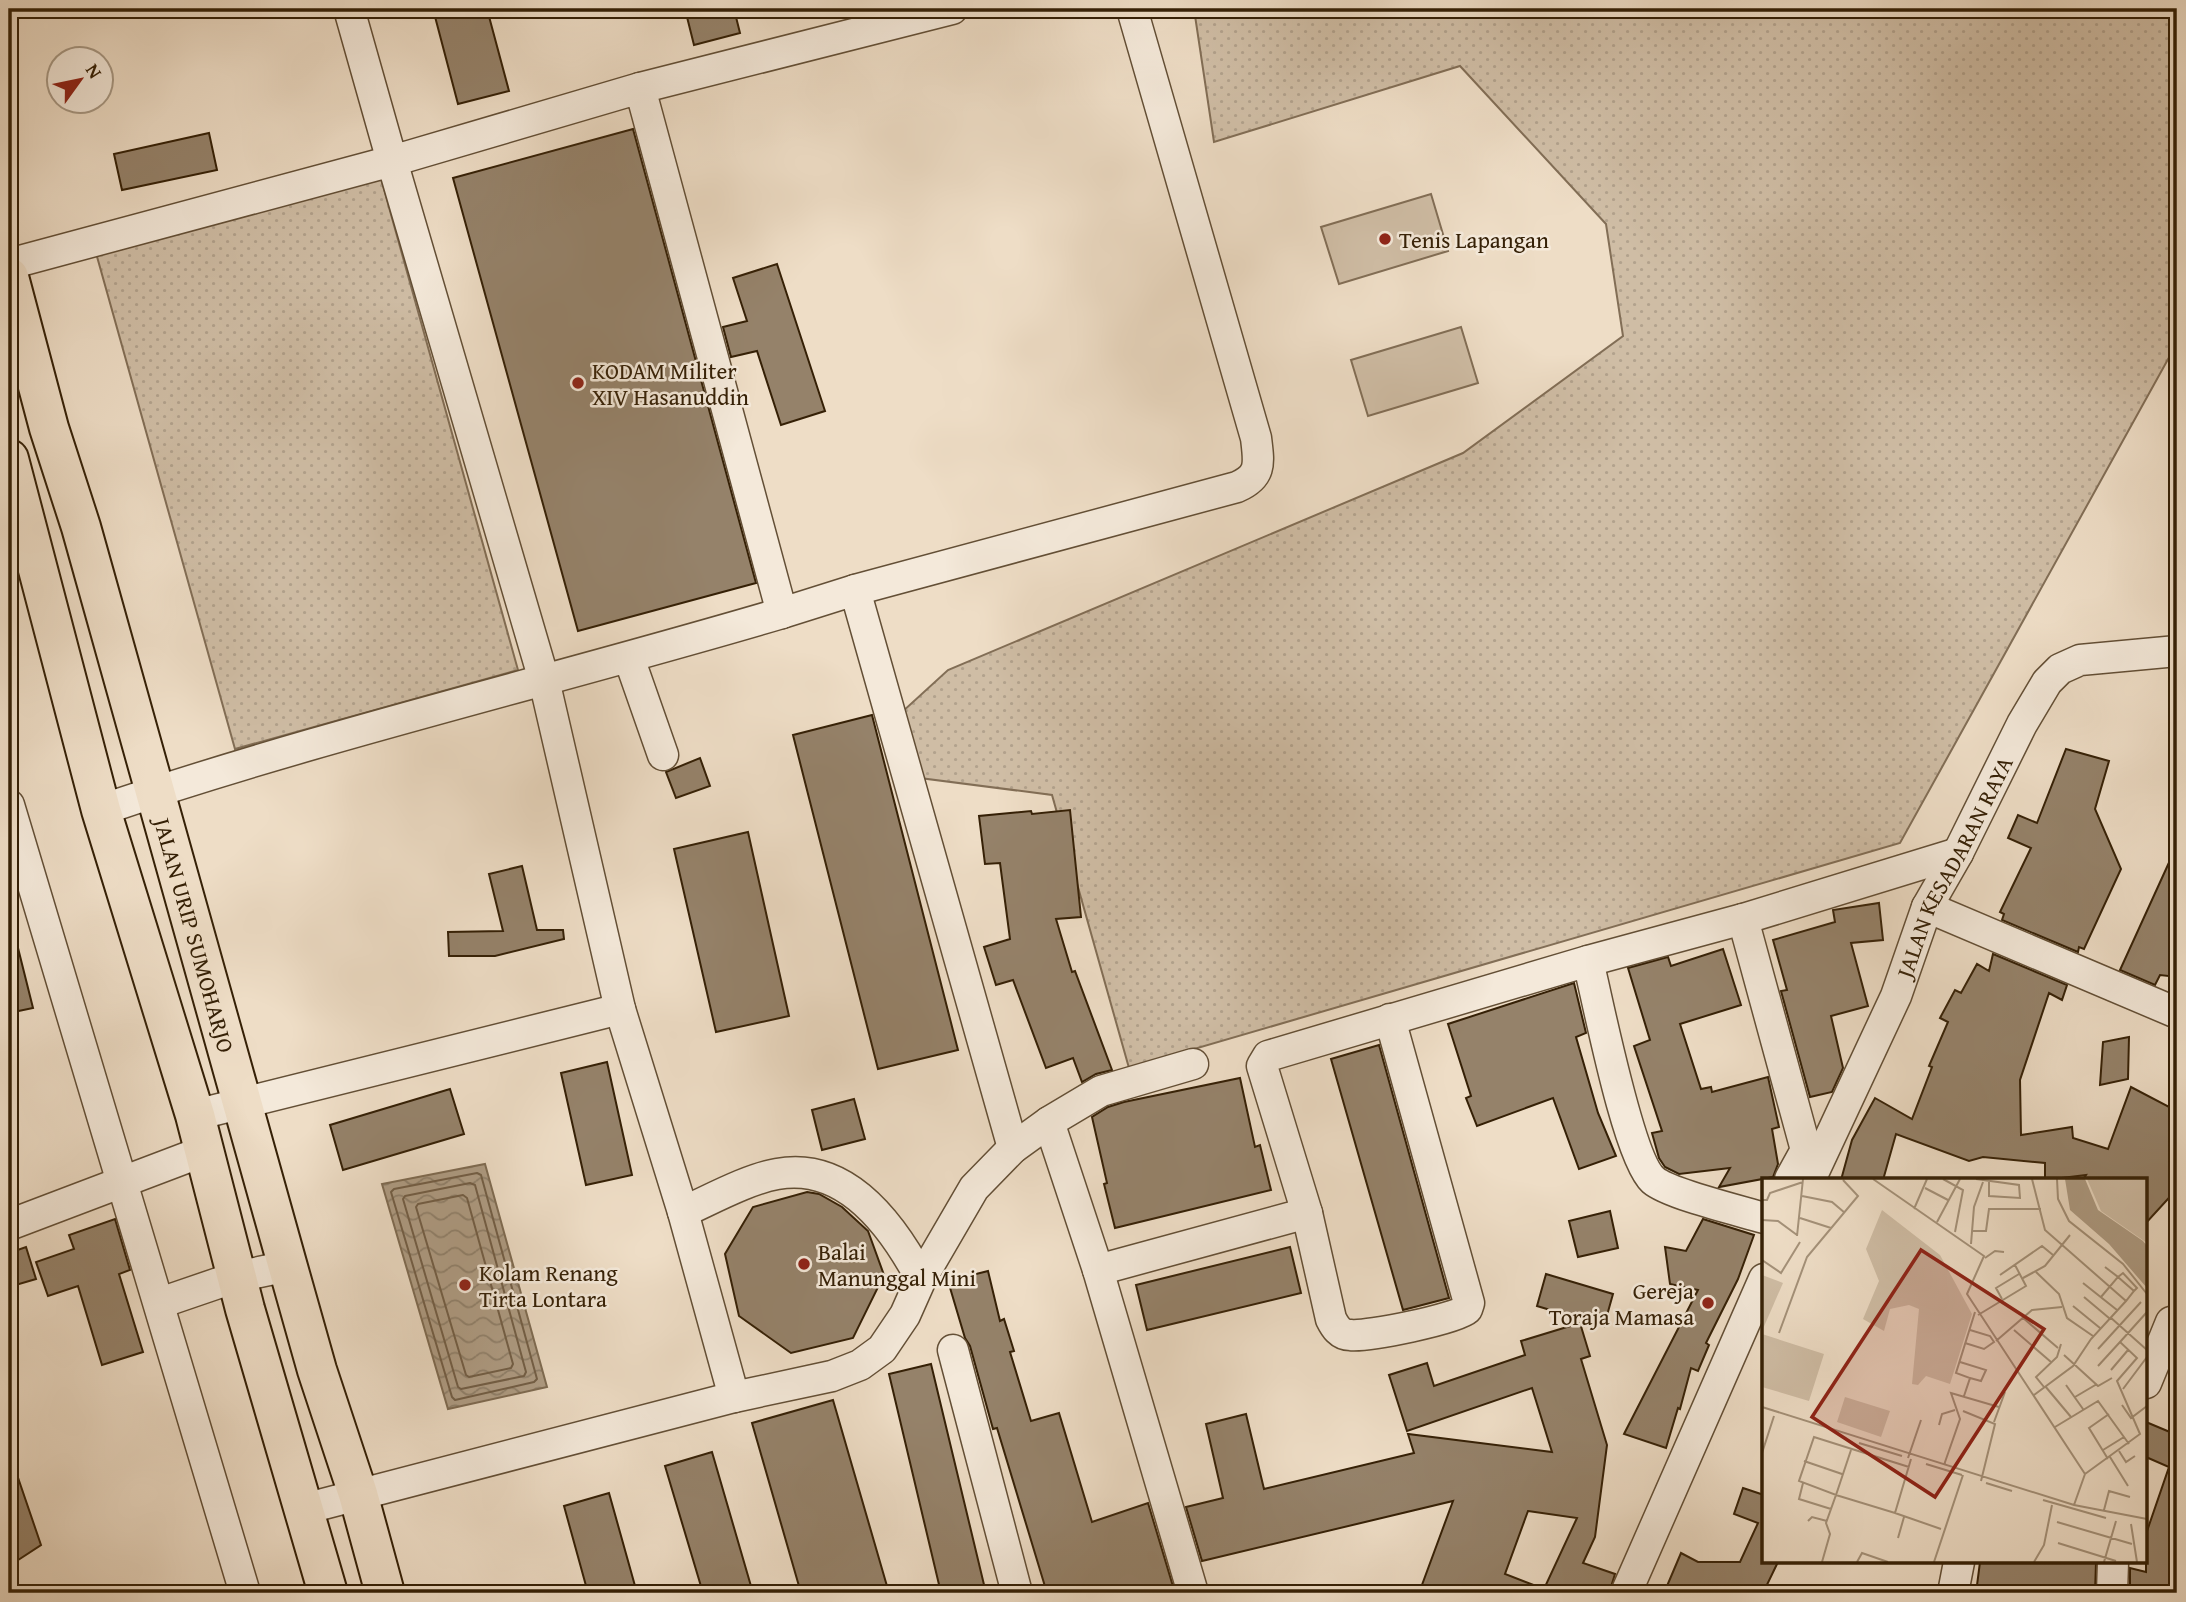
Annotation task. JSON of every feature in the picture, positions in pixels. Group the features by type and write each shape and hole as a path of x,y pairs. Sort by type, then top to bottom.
{"highway":[{"name":"JALAN URIP SUMOHARJO","path":"9,277 49,428 81,527 317,1370 358,1494 385,1593"},
{"path":"9,459 101,810 199,1133 236,1277 328,1593"},
{"path":"30,543 81,527"}],"street":[{"path":"349,9 544,680 620,1009 683,1212 734,1397"},
{"path":"9,264 392,161 640,88 952,9"},
{"path":"101,810 429,711 629,658 855,590 1248,482 1257,472 1259,459 1256,438 1132,9"},
{"path":"640,88 782,613"},
{"path":"855,590 1013,1148"},
{"name":"JALAN KESADARAN RAYA","path":"1811,1178 1896,996 1927,907 1958,853 2022,724 2047,682 2060,669 2080,660 2177,651"},
{"path":"629,658 663,755"},
{"path":"9,805 245,1593"},
{"path":"1390,1019 1469,1303 1467,1309 1458,1315 1349,1336 1337,1330 1331,1318 1307,1213 1262,1066 1268,1056 1390,1019 1588,961 1742,919 1958,853"},
{"path":"1927,907 2177,1013"},
{"path":"1742,919 1806,1150 1790,1178"},
{"path":"1588,961 1623,1103 1639,1160 1647,1172 1653,1180 1675,1191 1762,1217"},
{"path":"9,1225 124,1182 244,1104 620,1009"},
{"path":"304,1509 734,1397 832,1376 860,1366 882,1349 905,1315 921,1279 974,1188 1013,1148 1049,1122 1101,1091 1193,1063"},
{"path":"1049,1122 1098,1270 1193,1593"},
{"path":"683,1212 775,1174 803,1171 814,1174 843,1186 872,1207 906,1251 921,1279"},
{"path":"1098,1270 1307,1213"},
{"path":"160,1303 236,1277 288,1266"},
{"path":"1626,1593 1762,1284"},
{"path":"2148,1376 2165,1320"},
{"path":"953,1350 1017,1593"},
{"path":"1953,1593 1959,1564"},
{"path":"2112,1593 2113,1564"}],"shaded area":[{"path":"1194,9 2177,9 2177,343 1900,843 1129,1068 1052,795 920,778 902,712 948,670 1463,453 1623,336 1606,224 1460,66 1214,142"},
{"path":"380,175 518,670 235,749 96,253"},
{"name":"Tenis Lapangan","path":"1431,194 1448,251 1339,284 1321,227"},
{"path":"1461,327 1478,383 1368,416 1351,360"}],"water":[{"name":"Kolam Renang Tirta Lontara","path":"485,1164 547,1387 448,1409 382,1184"}],"building":[{"path":"433,9 487,9 509,91 458,104"},
{"path":"685,9 734,9 740,33 694,45"},
{"path":"633,129 756,583 578,631 453,178"},
{"path":"209,133 217,170 122,190 114,154"},
{"path":"777,264 825,411 781,425 757,351 731,357 723,327 747,321 733,278"},
{"path":"872,715 958,1050 878,1069 793,735"},
{"path":"2066,749 2109,761 2095,809 2121,869 2084,949 2079,947 2078,952 2002,920 2004,914 2000,912 2031,848 2008,838 2018,815 2037,823"},
{"path":"700,758 710,786 676,798 666,772"},
{"path":"1070,810 1081,917 1056,919 1072,972 1075,971 1112,1070 1096,1074 1082,1082 1073,1058 1046,1068 1013,980 996,985 984,947 1010,939 1000,863 985,864 979,816"},
{"path":"748,832 789,1016 716,1032 674,849"},
{"path":"2177,845 2177,977 2160,975 2155,985 2120,970"},
{"path":"522,866 537,930 563,930 564,939 495,956 449,956 448,932 503,931 489,874"},
{"path":"1879,903 1883,940 1851,943 1868,1006 1831,1016 1843,1068 1832,1092 1810,1097 1781,991 1787,990 1773,940 1835,922 1833,910"},
{"path":"17,944 33,1008 9,1013 9,945"},
{"path":"1723,949 1741,1005 1680,1024 1701,1089 1711,1087 1712,1092 1768,1077 1779,1127 1772,1129 1778,1164 1773,1177 1719,1187 1730,1168 1679,1174 1665,1167 1659,1158 1652,1133 1662,1131 1634,1046 1650,1040 1628,968 1668,957 1671,966"},
{"path":"1993,954 2067,985 2062,1000 2049,993 2020,1080 2021,1135 2072,1127 2073,1138 2108,1149 2131,1087 2177,1111 2177,1189 2148,1221 2148,1178 2084,1178 2086,1175 2045,1178 2045,1163 1983,1157 1969,1161 1896,1134 1884,1178 1842,1178 1852,1140 1875,1098 1912,1119 1932,1067 1929,1066 1948,1022 1940,1018 1955,990 1961,993 1977,964 1989,971"},
{"path":"1574,983 1586,1033 1576,1037 1598,1113 1616,1156 1579,1169 1553,1098 1477,1126 1466,1098 1471,1096 1448,1024"},
{"path":"2129,1037 2128,1079 2100,1085 2103,1042"},
{"path":"1379,1045 1449,1298 1403,1310 1331,1059"},
{"path":"607,1062 632,1175 586,1185 561,1073"},
{"path":"1240,1078 1255,1147 1260,1145 1271,1190 1115,1228 1092,1117 1108,1107 1124,1102"},
{"path":"450,1089 464,1134 343,1170 330,1125"},
{"path":"854,1099 865,1139 822,1150 812,1110"},
{"name":"Balai Manunggal Mini","path":"807,1192 819,1194 842,1207 868,1231 884,1275 853,1338 791,1353 739,1316 725,1254 753,1207"},
{"path":"1610,1211 1618,1248 1578,1257 1569,1221"},
{"path":"115,1219 130,1270 119,1274 143,1352 102,1365 78,1286 48,1296 36,1262 74,1249 69,1235"},
{"path":"1703,1219 1754,1235 1738,1279 1706,1343 1709,1345 1698,1371 1691,1368 1666,1448 1624,1434 1698,1290 1670,1284 1665,1247 1686,1251"},
{"path":"26,1247 36,1279 9,1287 9,1253"},
{"path":"1290,1247 1301,1293 1147,1330 1136,1285"},
{"path":"988,1271 1000,1321 1004,1319 1014,1351 1010,1352 1031,1421 1059,1413 1092,1522 1148,1503 1175,1593 1047,1593 997,1428 993,1429 970,1346 965,1338 948,1281"},
{"path":"1546,1274 1613,1294 1604,1326 1537,1306"},
{"path":"1580,1323 1590,1356 1581,1359 1607,1445 1595,1537 1583,1563 1615,1574 1609,1593 1419,1593 1453,1501 1202,1561 1186,1507 1223,1498 1206,1424 1246,1414 1264,1489 1414,1453 1408,1434 1552,1452 1532,1388 1407,1431 1389,1375 1427,1363 1434,1386 1525,1355 1521,1341","holes":["1528,1511 1577,1518 1544,1589 1505,1574"]},
{"path":"931,1364 986,1593 941,1593 889,1374"},
{"path":"833,1400 889,1593 801,1593 752,1423"},
{"path":"2148,1423 2177,1435 2177,1593 2130,1593 2130,1568 2146,1572 2148,1528 2169,1467 2148,1458"},
{"path":"712,1452 753,1593 703,1593 665,1466"},
{"path":"13,1463 41,1545 9,1566 9,1464"},
{"path":"1743,1488 1762,1494 1762,1564 1777,1564 1763,1593 1664,1593 1681,1553 1698,1562 1740,1562 1758,1523 1734,1514"},
{"path":"609,1493 637,1593 588,1593 564,1506"},
{"path":"1980,1564 2096,1564 2095,1593 1976,1593"}],"place":[{"name":"Tenis Lapangan","path":"1385,239"},
{"name":"KODAM Militer XIV Hasanuddin","path":"578,383"},
{"name":"Balai Manunggal Mini","path":"804,1264"},
{"name":"Kolam Renang Tirta Lontara","path":"465,1285"},
{"name":"Gereja Toraja Mamasa","path":"1708,1303"}]}
